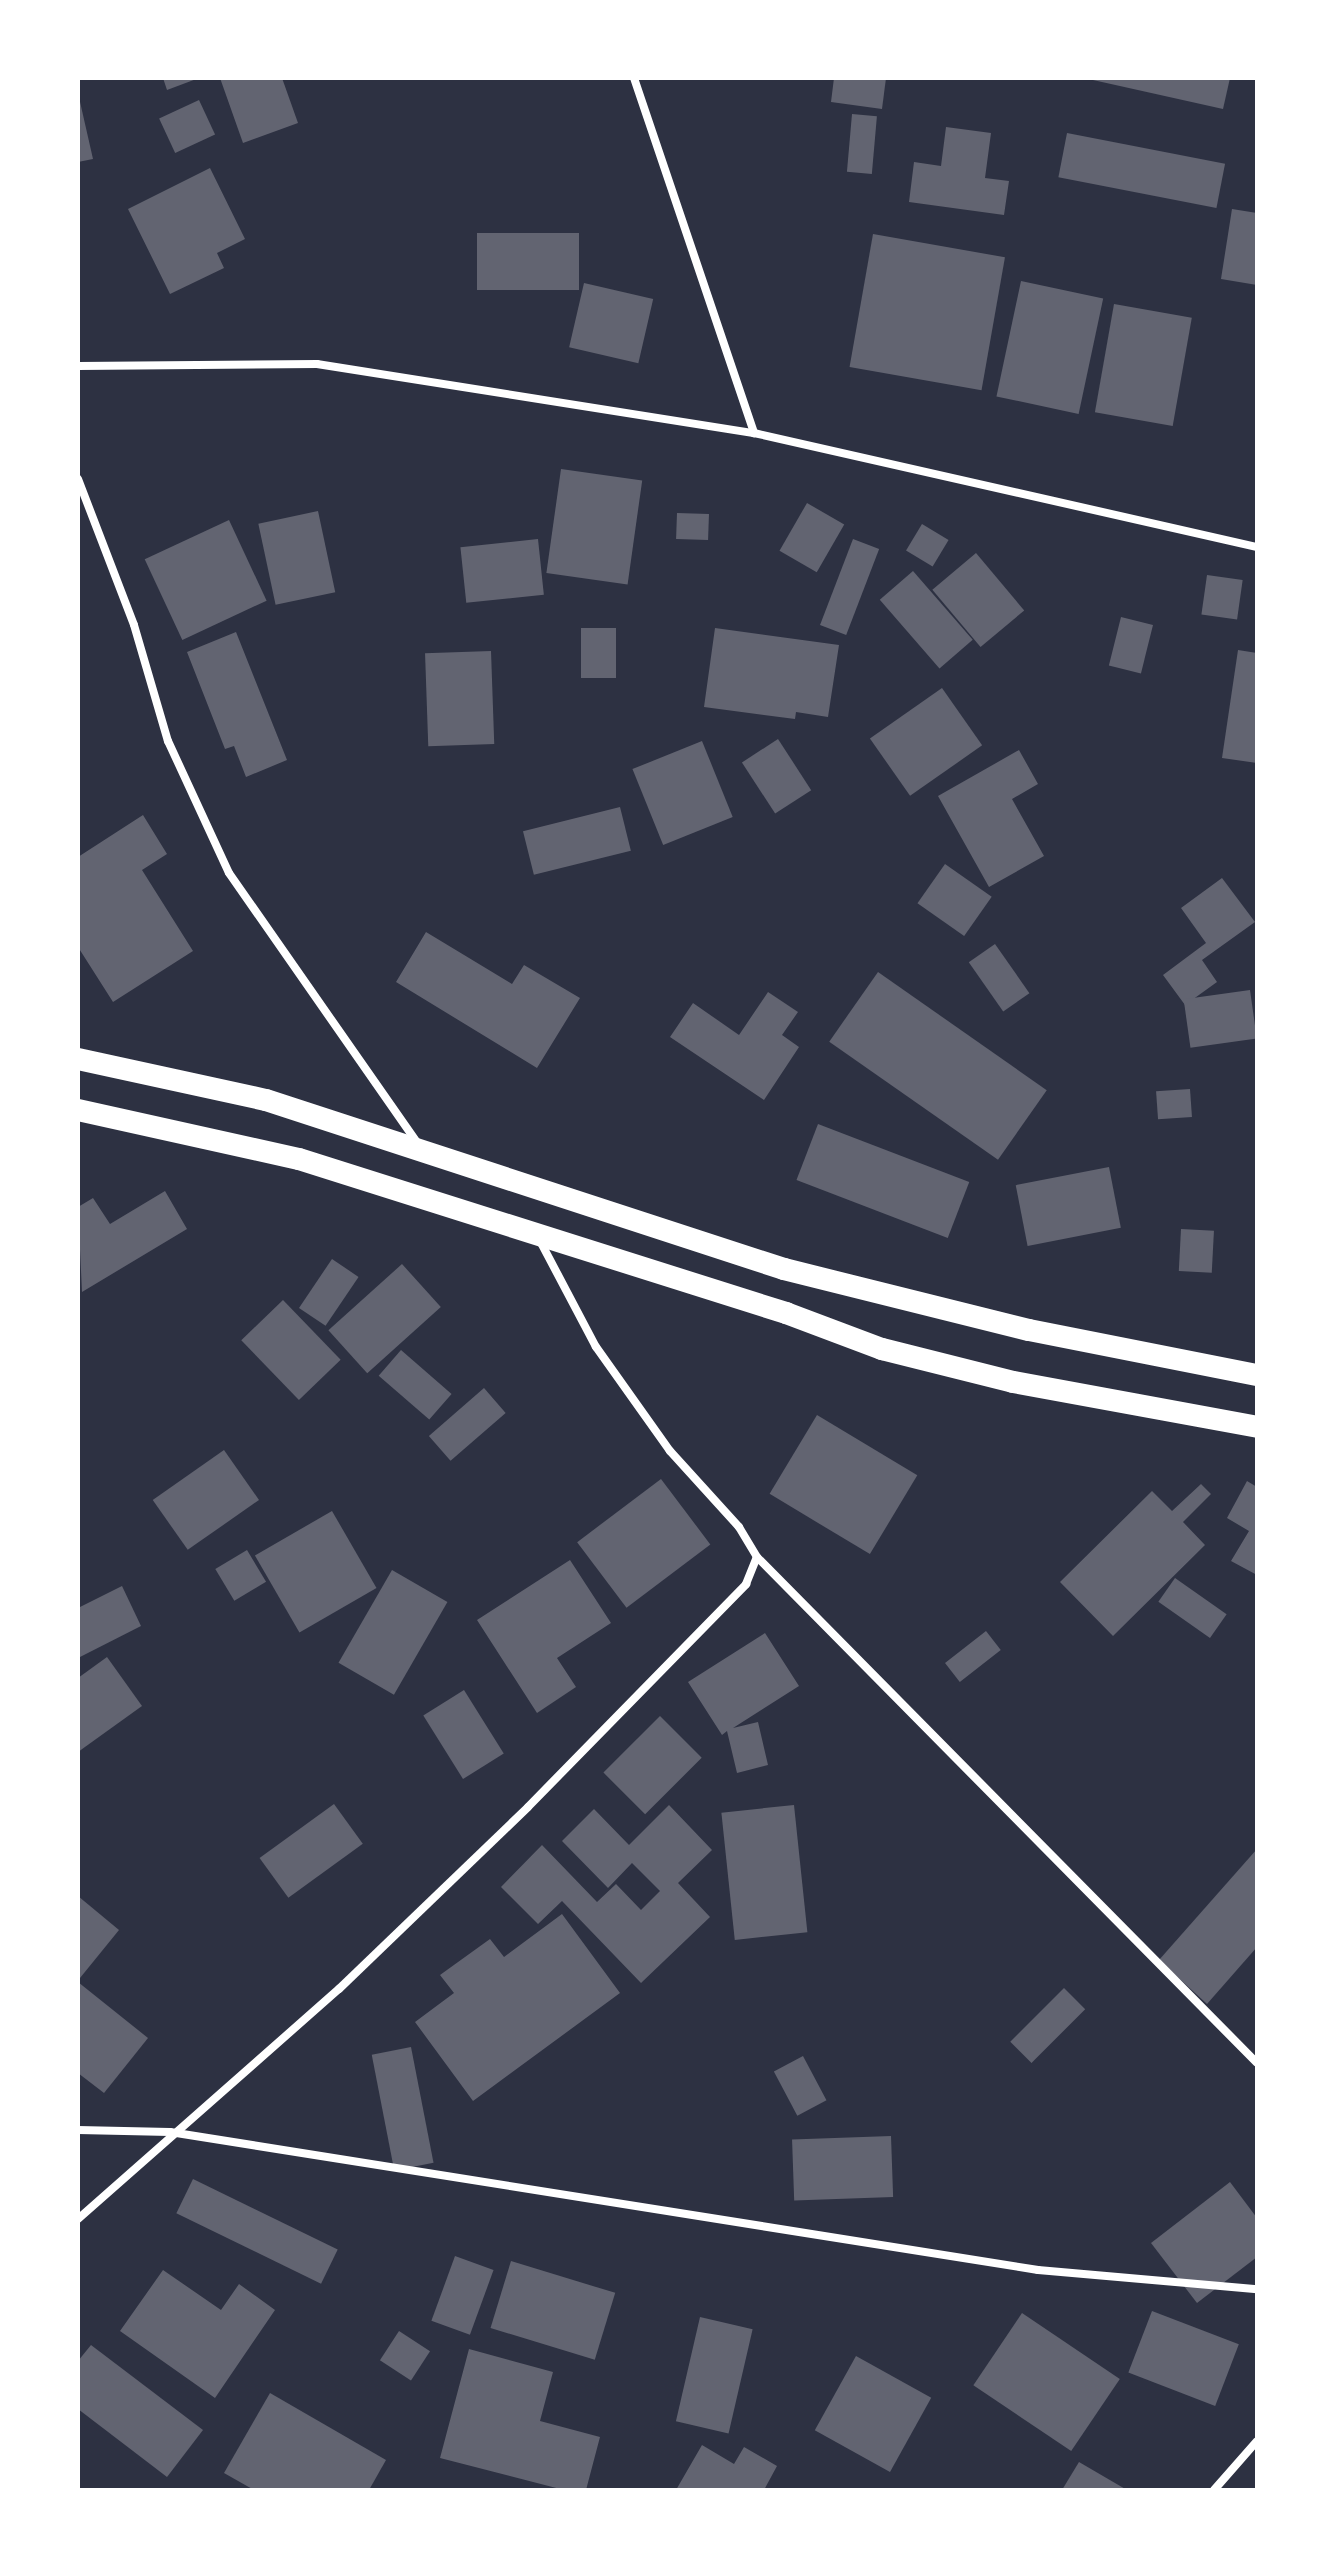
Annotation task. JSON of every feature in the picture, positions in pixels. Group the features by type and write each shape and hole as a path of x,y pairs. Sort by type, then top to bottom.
{"highway":[{"path":"78,1059 266,1100 784,1269 1029,1330 1257,1375"},
{"path":"78,1110 299,1159 786,1313 882,1349 1013,1382 1257,1427"}],"street":[{"path":"634,78 754,433"},
{"path":"78,366 317,364 754,433 1257,547"},
{"path":"78,479 134,625 168,741 229,873 420,1148"},
{"path":"538,1237 596,1347 670,1451 739,1527 757,1557 1257,2063"},
{"path":"78,2219 170,2132 339,1989 528,1807 746,1584 757,1557"},
{"path":"78,2130 170,2132 1038,2270 1257,2289"},
{"path":"1214,2490 1257,2441"}],"building":[{"path":"163,78 199,78 167,90"},
{"path":"220,78 282,78 298,123 243,143"},
{"path":"834,78 886,78 882,109 831,102"},
{"path":"1084,78 1230,78 1223,109"},
{"path":"78,93 93,159 78,162"},
{"path":"199,100 215,134 175,153 159,119"},
{"path":"852,114 877,116 872,174 847,172"},
{"path":"946,127 991,133 985,178 1009,181 1004,215 909,202 914,162 941,166"},
{"path":"1067,133 1225,164 1216,208 1058,177"},
{"path":"210,168 245,239 217,253 224,268 170,294 128,209"},
{"path":"1232,209 1257,213 1257,285 1221,279"},
{"path":"477,233 579,233 579,290 477,290"},
{"path":"873,234 1005,257 982,390 850,367"},
{"path":"1021,281 1103,298 1079,414 996,396"},
{"path":"584,283 653,299 638,363 569,347"},
{"path":"1114,304 1192,318 1173,426 1095,412"},
{"path":"561,469 642,480 628,584 546,573"},
{"path":"807,503 844,524 817,572 780,551"},
{"path":"318,511 335,592 276,605 258,524"},
{"path":"677,513 709,514 708,540 676,539"},
{"path":"229,520 267,601 182,640 145,559"},
{"path":"922,524 949,540 933,567 906,551"},
{"path":"538,539 544,595 466,603 460,547"},
{"path":"853,539 879,549 846,635 820,625"},
{"path":"976,553 1024,610 981,647 932,590"},
{"path":"913,571 973,640 939,669 880,600"},
{"path":"1207,575 1243,580 1237,620 1201,615"},
{"path":"1121,617 1153,625 1141,673 1109,666"},
{"path":"581,628 616,628 616,678 581,678"},
{"path":"715,628 839,645 828,717 796,712 795,719 704,707"},
{"path":"236,632 287,760 246,777 234,746 225,749 187,652"},
{"path":"1238,650 1257,653 1257,763 1222,758"},
{"path":"491,651 494,744 428,746 425,653"},
{"path":"942,688 982,745 910,796 870,738"},
{"path":"778,739 811,790 775,814 742,762"},
{"path":"702,741 733,817 663,845 632,769"},
{"path":"1019,750 1038,784 1012,799 1044,856 989,887 938,796"},
{"path":"620,807 631,851 534,875 523,831"},
{"path":"143,815 167,854 142,870 193,951 113,1002 78,947 78,857"},
{"path":"945,864 992,897 964,936 917,903"},
{"path":"1222,878 1255,922 1202,960 1217,982 1185,1005 1163,975 1206,943 1181,908"},
{"path":"426,932 512,984 524,965 580,998 537,1068 396,982"},
{"path":"995,944 1029,993 1003,1012 969,962"},
{"path":"878,972 1047,1090 998,1160 829,1042"},
{"path":"1250,990 1257,1039 1190,1048 1184,999"},
{"path":"768,992 798,1012 782,1035 799,1047 764,1100 670,1037 693,1003 739,1035"},
{"path":"1190,1089 1192,1117 1158,1119 1156,1091"},
{"path":"818,1124 969,1182 948,1238 796,1180"},
{"path":"1109,1167 1121,1228 1028,1246 1016,1185"},
{"path":"165,1191 187,1229 82,1292 78,1207 93,1198 110,1224"},
{"path":"1181,1229 1214,1231 1212,1273 1179,1271"},
{"path":"332,1259 359,1277 326,1326 299,1308"},
{"path":"402,1264 441,1307 367,1373 328,1330"},
{"path":"283,1300 341,1360 299,1400 241,1340"},
{"path":"401,1350 452,1394 429,1420 379,1376"},
{"path":"484,1388 506,1413 451,1461 429,1436"},
{"path":"817,1415 917,1475 870,1554 770,1494"},
{"path":"224,1450 259,1500 188,1550 153,1500"},
{"path":"661,1479 710,1544 626,1608 577,1542"},
{"path":"1247,1481 1257,1487 1257,1575 1231,1561 1249,1531 1227,1518"},
{"path":"1201,1484 1211,1494 1183,1522 1205,1545 1113,1636 1060,1582 1152,1491 1172,1511"},
{"path":"332,1511 376,1588 299,1633 255,1556"},
{"path":"247,1550 266,1582 234,1601 215,1569"},
{"path":"570,1560 611,1623 557,1658 576,1687 537,1713 477,1620"},
{"path":"392,1570 447,1602 394,1695 339,1663"},
{"path":"1175,1578 1227,1614 1210,1638 1158,1602"},
{"path":"122,1586 141,1626 78,1658 78,1608"},
{"path":"986,1631 1001,1650 960,1682 945,1663"},
{"path":"765,1633 799,1686 733,1728 758,1722 768,1765 737,1773 727,1731 722,1735 688,1682"},
{"path":"107,1657 142,1706 78,1752 78,1678"},
{"path":"464,1690 504,1754 463,1779 423,1715"},
{"path":"660,1716 702,1758 645,1814 603,1773"},
{"path":"334,1804 363,1844 288,1898 260,1858"},
{"path":"669,1805 712,1850 678,1883 710,1917 641,1983 562,1901 538,1924 501,1887 542,1845 597,1902 616,1884 641,1910 660,1891 632,1863 608,1888 562,1841 594,1809 629,1845"},
{"path":"794,1805 807,1932 735,1940 721,1813"},
{"path":"1257,1849 1257,1947 1207,2004 1159,1960"},
{"path":"78,1896 119,1930 80,1978 78,1976"},
{"path":"562,1914 620,1993 473,2101 415,2022 454,1993 440,1975 490,1939 504,1957"},
{"path":"78,1982 148,2038 104,2093 78,2073"},
{"path":"1064,1988 1085,2009 1031,2063 1010,2042"},
{"path":"411,2047 434,2163 394,2170 372,2055"},
{"path":"803,2056 826,2100 797,2116 774,2071"},
{"path":"891,2136 893,2197 794,2200 792,2139"},
{"path":"193,2179 338,2250 321,2284 176,2213"},
{"path":"1230,2182 1257,2218 1257,2257 1197,2303 1151,2243"},
{"path":"455,2256 494,2270 470,2335 431,2321"},
{"path":"511,2261 615,2293 595,2360 491,2328"},
{"path":"163,2270 221,2310 239,2284 275,2310 215,2398 120,2331"},
{"path":"1152,2311 1239,2344 1215,2406 1128,2373"},
{"path":"1022,2313 1120,2379 1071,2451 973,2385"},
{"path":"700,2317 753,2329 729,2433 676,2421"},
{"path":"399,2331 430,2351 411,2381 380,2360"},
{"path":"91,2345 203,2430 167,2477 78,2409 78,2361"},
{"path":"469,2349 553,2372 540,2421 600,2437 586,2490 564,2490 440,2458"},
{"path":"856,2356 931,2398 890,2472 815,2430"},
{"path":"270,2393 386,2460 369,2490 254,2490 224,2473"},
{"path":"702,2445 734,2464 744,2447 777,2466 764,2490 676,2490"},
{"path":"1079,2462 1127,2490 1062,2490"}]}
